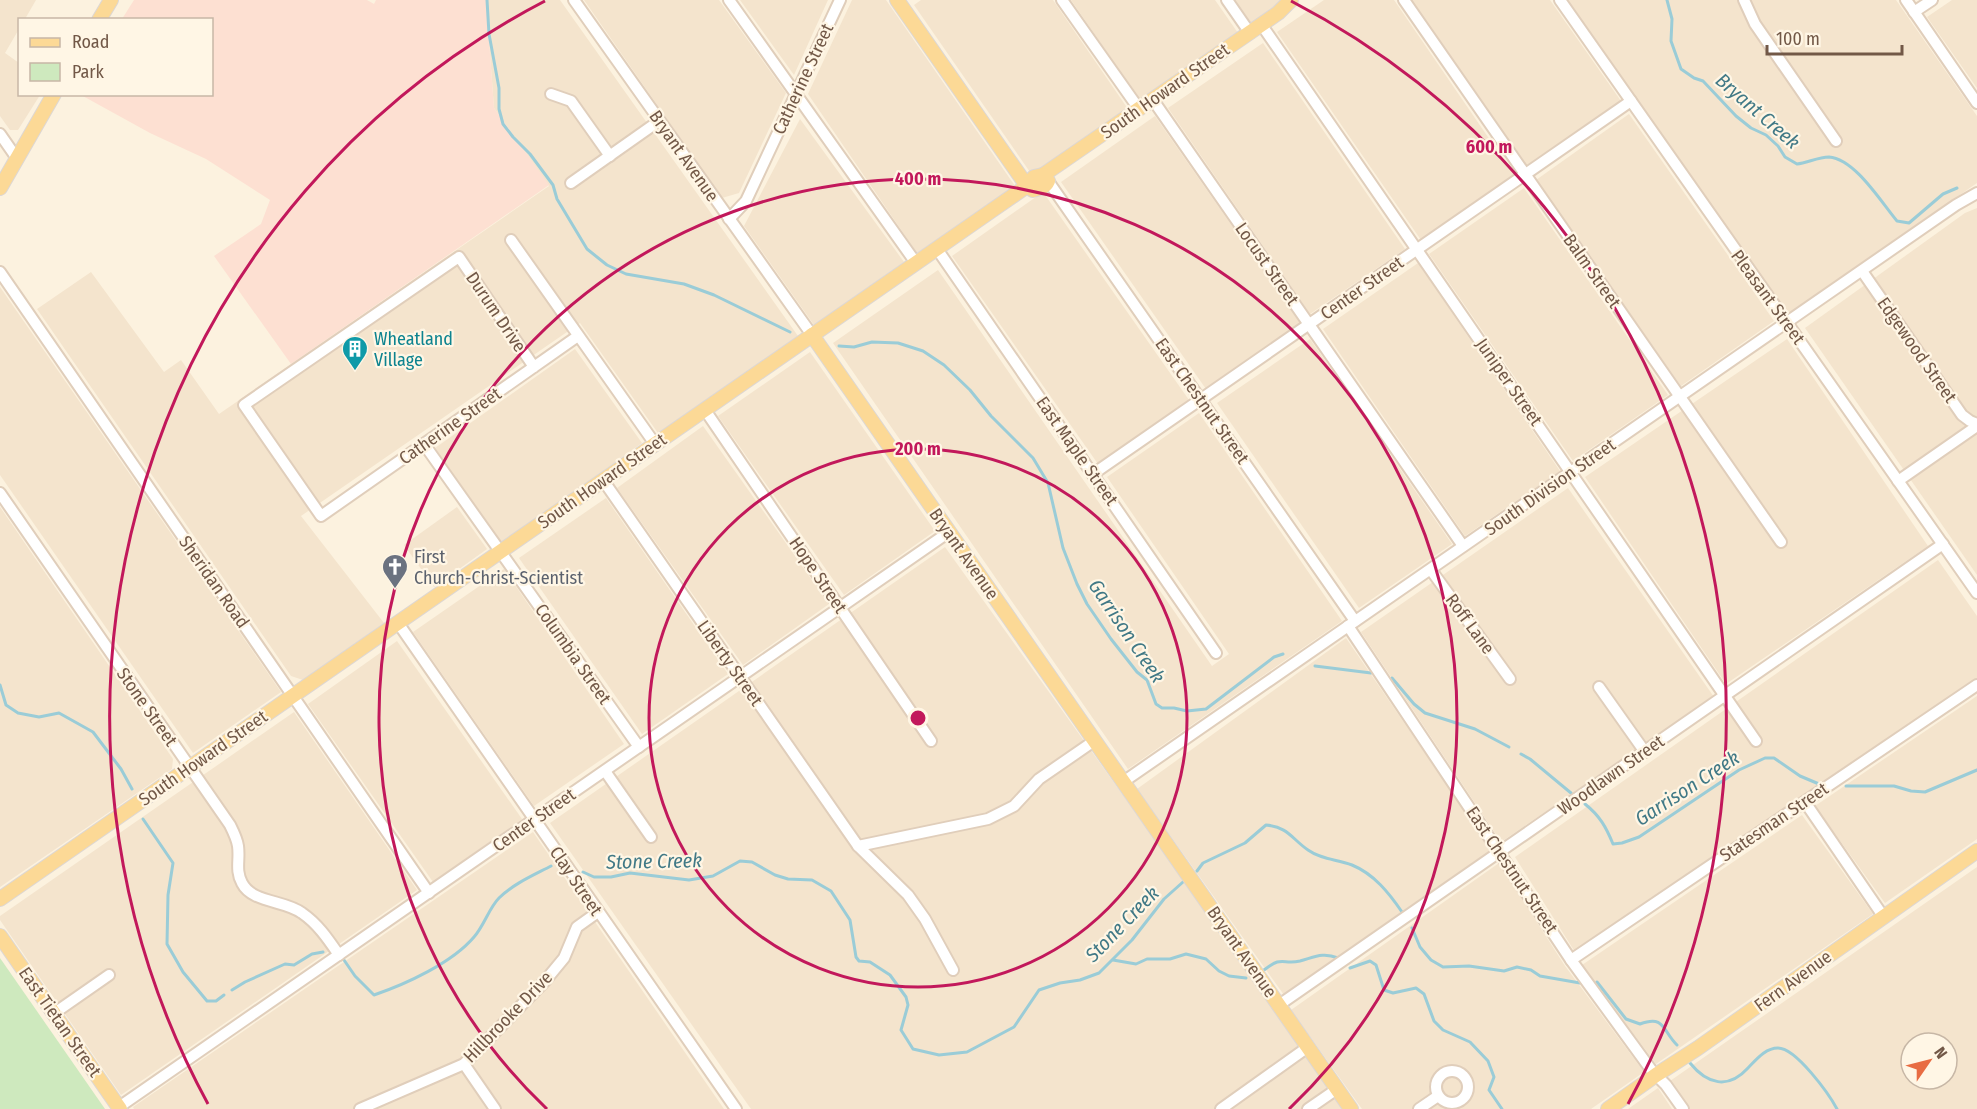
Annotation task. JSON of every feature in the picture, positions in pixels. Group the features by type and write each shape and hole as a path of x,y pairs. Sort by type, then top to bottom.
{"main road":[{"path":"100,18 111,0"},
{"path":"901,1 1027,186 1033,190 1044,187 1046,178"},
{"name":"South Howard Street","path":"1046,178 1058,165 1288,3"},
{"path":"0,188 53,96"},
{"name":"South Howard Street","path":"0,899 1027,186"},
{"name":"Bryant Avenue","path":"812,335 1351,1109"},
{"name":"Fern Avenue","path":"1608,1109 1977,851"},
{"name":"East Tietan Street","path":"0,936 119,1108"}],"street":[{"name":"Bryant Avenue","path":"574,0 812,335"},
{"path":"729,0 916,263"},
{"name":"Catherine Street","path":"729,219 746,201 840,0"},
{"path":"1062,0 1139,109"},
{"name":"Juniper Street","path":"1227,0 1255,28 1417,249 1756,741"},
{"name":"Balm Street","path":"1404,0 1781,542"},
{"name":"Pleasant Street","path":"1560,0 1977,593"},
{"path":"1744,0 1755,24 1836,141"},
{"path":"1906,0 1977,103"},
{"path":"1914,12 1932,0"},
{"path":"551,94 571,101 610,156"},
{"name":"Locust Street","path":"1153,99 1463,546"},
{"name":"Center Street","path":"1093,474 1631,101"},
{"path":"571,183 659,121"},
{"path":"0,134 16,157"},
{"name":"East Chestnut Street","path":"1046,178 1201,399 1352,623 1571,960 1683,1109"},
{"name":"South Division Street","path":"1123,783 1956,205 1977,194"},
{"path":"511,240 655,444"},
{"name":"East Maple Street","path":"937,249 1216,653"},
{"name":"Durum Drive","path":"321,516 244,405 459,257 534,367"},
{"name":"Edgewood Street","path":"1862,271 1962,415 1977,425"},
{"name":"Sheridan Road","path":"0,272 429,893"},
{"name":"Catherine Street","path":"321,516 578,336"},
{"name":"Hope Street","path":"705,410 932,741"},
{"path":"1898,481 1977,425"},
{"name":"Columbia Street","path":"424,444 639,747"},
{"name":"Liberty Street","path":"603,480 858,846 908,895 925,919 953,970"},
{"name":"Stone Street","path":"1,498 230,825 238,846 237,869 243,885 263,900 287,904 303,913 322,930 339,955"},
{"name":"Center Street","path":"119,1108 949,532"},
{"name":"Woodlawn Street","path":"1279,1005 1943,544"},
{"name":"Roff Lane","path":"1431,570 1510,679"},
{"name":"Clay Street","path":"398,622 736,1109"},
{"name":"Statesman Street","path":"1571,960 1977,685"},
{"path":"1599,687 1645,752"},
{"path":"858,846 988,819 1014,807 1039,779 1094,741"},
{"path":"605,771 651,837"},
{"path":"1804,802 1883,916"},
{"name":"Hillbrooke Drive","path":"360,1109 464,1064 545,981 564,957 577,927 598,912"},
{"path":"53,1014 109,975"},
{"path":"1221,1109 1308,1047"},
{"path":"464,1064 495,1109"},
{"path":"1308,1109 1337,1089"},
{"path":"1419,1109 1438,1096"}],"shaded area":[{"path":"0,0 36,0 26,18 18,18 18,31 5,53 18,62 18,96 39,96 18,130 10,130 0,116"},
{"path":"134,0 367,0 374,4 376,0 486,0 494,108 549,185 291,364 214,256 261,224 270,200 206,159 150,133 83,96 213,96 213,18 123,18"},
{"path":"486,0 560,0 798,336 658,433 580,323 301,516 384,623 303,680 291,676 37,309 91,272 164,372 181,360 219,414 549,186 494,108"},
{"path":"584,0 719,0 786,93 739,193 722,198"},
{"path":"740,0 828,0 794,75"},
{"path":"852,0 886,0 1015,186 917,253 808,94"},
{"path":"921,0 1053,0 1128,109 1032,175 914,5"},
{"path":"1071,0 1215,0 1238,33 1140,100"},
{"path":"1235,0 1283,0 1251,23"},
{"path":"1324,0 1394,0 1514,175 1421,240 1277,32"},
{"path":"1411,0 1550,0 1621,101 1527,167"},
{"path":"1568,0 1896,0 1977,116 1977,183 1788,315"},
{"path":"1952,0 1977,0 1977,88 1927,17"},
{"path":"1263,43 1405,249 1310,314 1168,108"},
{"path":"1629,114 1774,321 1681,386 1536,180"},
{"path":"1155,116 1300,323 1206,389 1061,182"},
{"path":"800,119 904,262 814,325 744,226"},
{"path":"1524,188 1668,395 1573,461 1429,254"},
{"path":"1043,192 1189,400 1098,464 952,256"},
{"path":"1977,208 1977,575 1805,328 1965,213"},
{"path":"1418,263 1560,471 1465,536 1323,329"},
{"path":"938,270 1212,666 1229,654 1107,477 1199,413 1342,621 1128,769 833,343"},
{"path":"0,287 281,692 193,753 0,475"},
{"path":"1310,339 1452,544 1359,608 1217,403"},
{"path":"1787,339 1928,546 1726,684 1585,477"},
{"path":"575,349 642,443 502,543 435,448"},
{"path":"810,352 935,531 844,595 718,416"},
{"path":"703,426 829,604 743,665 617,488"},
{"path":"1568,488 1714,697 1501,842 1361,632"},
{"path":"606,498 728,674 642,734 519,558"},
{"path":"0,507 173,759 172,769 0,887"},
{"path":"457,507 487,549 434,587 404,545"},
{"path":"945,547 1348,1109 751,1109 550,823"},
{"path":"1938,560 1977,616 1977,682 1575,952 1515,857"},
{"path":"504,569 624,744 534,806 413,632"},
{"path":"1346,638 1492,854 1284,995 1137,789"},
{"path":"397,641 522,819 433,882 308,704"},
{"path":"1977,696 1977,839 1885,903 1815,806"},
{"path":"294,712 417,890 121,1095 0,920 0,916"},
{"path":"1802,815 1873,914 1656,1064 1582,965"},
{"path":"533,832 724,1109 134,1109 133,1107"},
{"path":"1499,863 1565,966 1644,1072 1591,1109 1362,1109 1291,1010"},
{"path":"1977,867 1977,1109 1690,1109 1670,1081"},
{"path":"1658,1088 1672,1109 1628,1109"}],"green space":[{"path":"0,958 105,1109 0,1109"}],"waterway":[{"name":"Garrison Creek","path":"487,0 489,34 503,124 530,154 553,185 557,199 587,249 607,265 626,274 684,284 714,295 790,332"},
{"name":"Bryant Creek","path":"1667,0 1672,19 1671,41 1681,69 1703,81 1736,116 1751,128 1766,135 1778,146 1785,157 1797,164 1829,157 1848,165 1867,183 1897,221 1909,223 1943,194 1957,188"},
{"name":"Garrison Creek","path":"839,346 854,347 872,342 898,343 923,351 944,365 970,390 991,416 1033,458 1048,483 1063,548 1077,584 1087,604 1111,639 1137,672 1147,680 1156,704 1162,708 1187,711 1206,709 1274,657 1283,654"},
{"name":"Garrison Creek","path":"1315,666 1371,673"},
{"name":"Garrison Creek","path":"1392,678 1414,704 1425,713 1475,729 1509,747"},
{"name":"Stone Creek","path":"0,685 6,705 18,713 39,717 59,713 93,732 121,769 132,789"},
{"name":"Garrison Creek","path":"1521,754 1571,793"},
{"name":"Garrison Creek","path":"1585,804 1602,822 1613,844 1639,837 1739,770 1765,758 1774,758 1800,776 1819,784"},
{"name":"Garrison Creek","path":"1846,786 1894,786 1925,792 1977,770"},
{"name":"Stone Creek","path":"143,819 173,863 168,895 167,944 183,972 207,1001 216,1001 224,995"},
{"name":"Stone Creek","path":"1197,871 1203,863 1245,843 1266,825 1273,826 1285,831 1313,853 1352,865 1367,873 1386,891 1402,912"},
{"name":"Stone Creek","path":"583,872 594,877 611,877 630,873 689,880 713,876 740,861 752,862 775,875 788,879 812,880 831,891 850,920 856,957 859,961 870,962 890,975 906,997 908,1005 901,1030 913,1049 939,1055 967,1052 1014,1027 1039,990 1099,973 1132,940 1164,899 1183,882"},
{"name":"Stone Creek","path":"344,960 355,976 374,995 414,979 465,947 478,933 495,902 511,888 551,866"},
{"name":"Stone Creek","path":"1412,928 1420,947 1431,960 1443,967 1469,966 1504,971 1517,967 1531,970 1540,976 1580,983"},
{"name":"Stone Creek","path":"232,990 285,964 294,965 312,954 323,952"},
{"path":"1113,960 1136,964 1147,959 1170,959 1186,954 1206,959 1219,971 1229,976 1246,978"},
{"path":"1264,970 1279,962 1294,962 1323,955 1338,958"},
{"path":"1350,968 1370,961 1376,965 1384,990 1393,993 1416,988 1424,994 1434,1021 1443,1030 1470,1042 1488,1061 1494,1077 1489,1090 1502,1109"},
{"name":"Stone Creek","path":"1597,982 1626,1019 1640,1024 1654,1021 1659,1023 1677,1045"},
{"name":"Stone Creek","path":"1690,1063 1703,1076 1718,1082 1725,1082 1740,1075 1769,1050 1778,1048 1785,1050 1794,1055 1811,1073 1837,1109"}],"place":[{"name":"Wheatland Village","path":"355,372"},
{"name":"First Church-Christ-Scientist","path":"395,590"}]}
